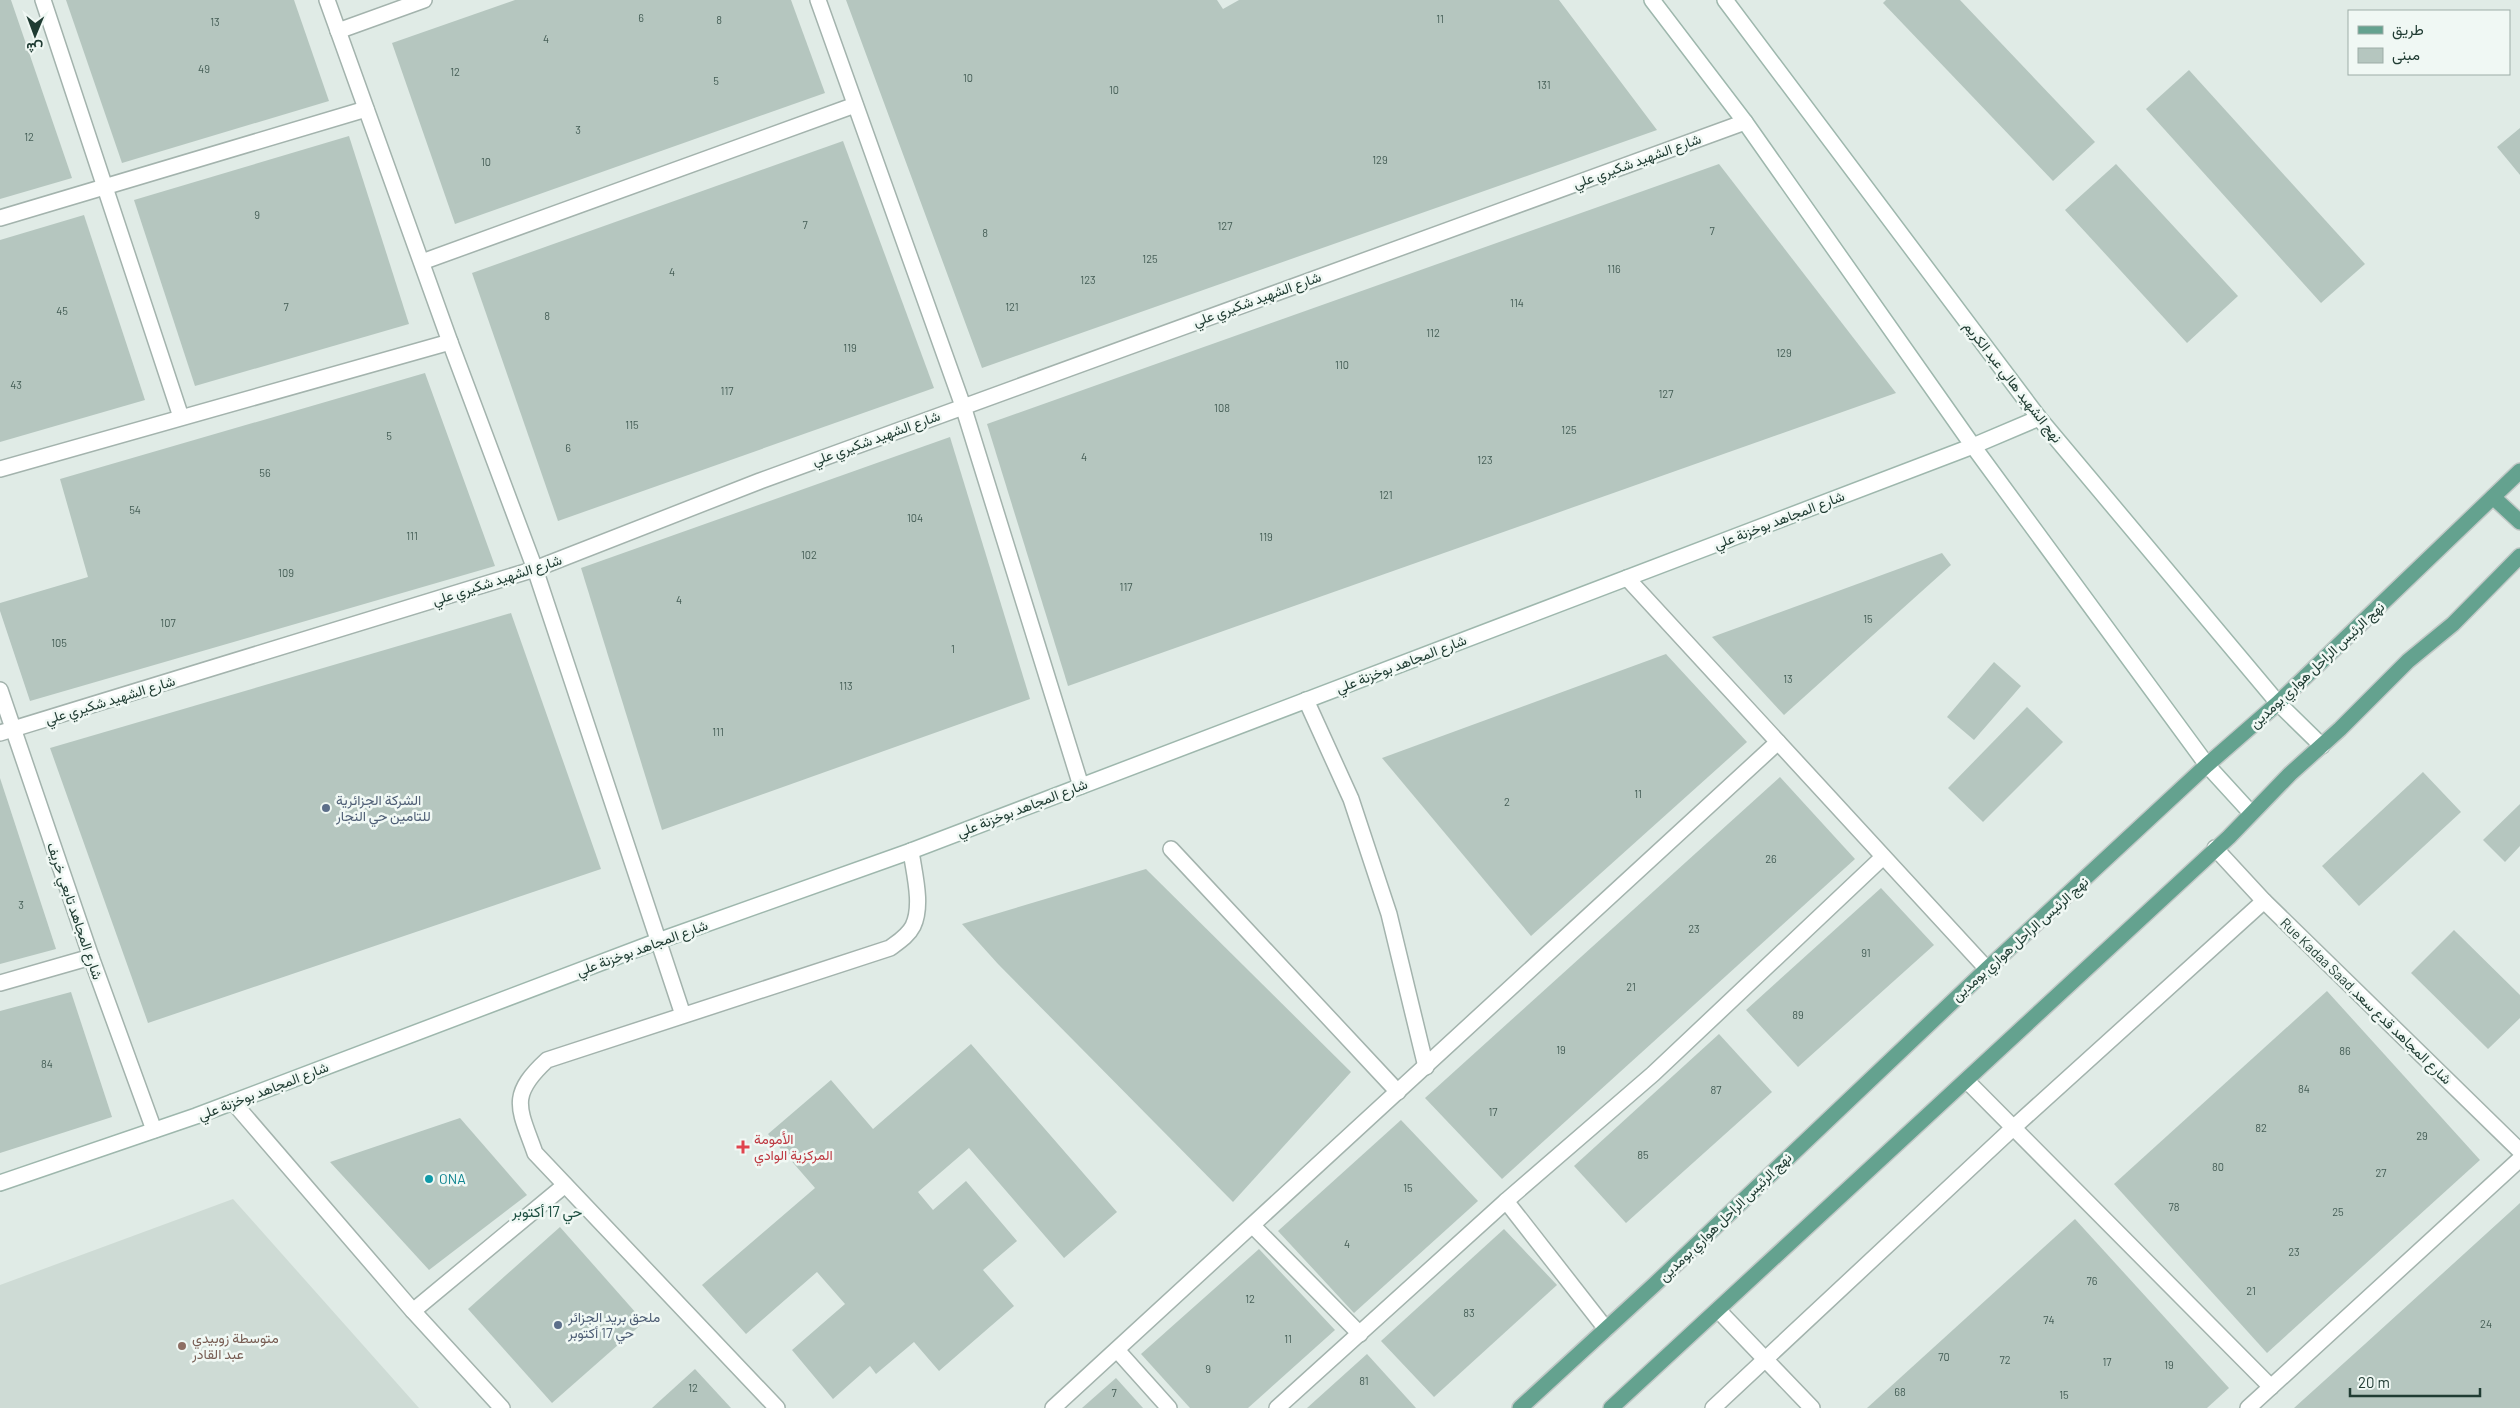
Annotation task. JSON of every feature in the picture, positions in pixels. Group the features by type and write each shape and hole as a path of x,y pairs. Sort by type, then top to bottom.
{"main road":[{"name":"نهج الرئيس الراحل هواري بومدين","path":"1520,1408 1987,969 2278,703 2520,471"},
{"path":"2493,497 2520,522"},
{"path":"1612,1408 1967,1081 2215,848 2408,661 2452,624 2520,556"}],"street":[{"path":"43,0 181,417"},
{"path":"327,0 450,342 535,569 683,1016"},
{"path":"338,32 424,0"},
{"path":"818,0 964,406 1081,786"},
{"path":"1652,0 1746,122 1973,446 2207,766 2250,812"},
{"name":"نهج الشهيد هالي عبد الكريم","path":"1725,0 2038,418 2278,703 2322,746"},
{"path":"422,262 855,105"},
{"path":"0,218 366,109"},
{"name":"شارع الشهيد شكيري علي","path":"6,731 535,569 760,481 1746,122"},
{"path":"0,468 450,342"},
{"name":"شارع المجاهد بوخزنة علي","path":"0,1183 233,1102 658,941 912,851 1973,446 2038,418"},
{"path":"1627,578 1987,969"},
{"name":"شارع المجاهد تابعي خريف","path":"0,690 6,731 154,1130"},
{"path":"1306,700 1351,799 1389,914 1426,1067"},
{"path":"1054,1408 1778,742"},
{"name":"Rue Kadaa Saad,شارع المجاهد قدع سعد","path":"2215,848 2264,901 2520,1151"},
{"path":"1171,849 1398,1092"},
{"path":"777,1408 535,1153 521,1114 520,1097 529,1077 547,1060 890,948 913,927 916,913 912,851"},
{"path":"1277,1408 1506,1201 1652,1074 1883,857"},
{"path":"1713,1408 2013,1128 2264,901"},
{"path":"0,983 91,958"},
{"path":"1967,1081 2271,1387"},
{"path":"233,1102 413,1310 502,1408"},
{"path":"2248,1408 2520,1159"},
{"path":"413,1310 565,1185"},
{"path":"1506,1201 1606,1329"},
{"path":"1253,1226 1360,1334"},
{"path":"1718,1310 1812,1408"},
{"path":"1117,1350 1169,1408"}],"shaded area":[{"name":"متوسطة زوبيدي عبد القادر","path":"233,1199 419,1408 0,1408 0,1285"}],"building":[{"path":"0,0 11,0 72,178 0,199"},
{"path":"66,0 294,0 329,101 122,163"},
{"path":"515,0 791,0 825,93 455,224 392,43"},
{"path":"846,0 1217,0 1223,9 1239,0 1559,0 1657,130 982,368"},
{"path":"1886,0 1960,0 2095,142 2053,181 1883,3"},
{"path":"2189,70 2365,264 2321,303 2146,109"},
{"path":"2520,128 2520,175 2497,147"},
{"path":"349,136 409,324 195,386 134,200"},
{"path":"843,141 934,388 558,521 472,273"},
{"path":"1719,164 1896,393 1068,686 987,424"},
{"path":"2116,164 2238,296 2187,343 2065,210"},
{"path":"84,215 145,400 0,442 0,240"},
{"path":"425,373 495,566 30,701 0,611 0,603 88,577 60,479"},
{"path":"950,437 1030,699 662,830 581,568"},
{"path":"1942,553 1951,565 1784,715 1712,637"},
{"name":"الشركة الجزائرية للتامين حي النجار","path":"511,613 601,869 148,1023 50,748"},
{"path":"1666,654 1747,742 1531,936 1382,758"},
{"path":"1994,662 2021,686 1974,740 1947,717"},
{"path":"2027,707 2063,742 1983,822 1948,788"},
{"path":"2423,772 2461,812 2359,906 2322,866"},
{"path":"1780,777 1855,859 1502,1179 1425,1098"},
{"path":"0,778 56,949 0,964"},
{"path":"2520,804 2520,846 2505,862 2483,840"},
{"path":"1146,869 1351,1072 1233,1202 998,964 962,924"},
{"path":"1881,888 1934,945 1798,1067 1746,1010"},
{"path":"2454,930 2520,995 2520,1018 2488,1049 2411,973"},
{"path":"2327,991 2480,1160 2267,1353 2114,1184"},
{"path":"71,992 112,1117 0,1153 0,1011"},
{"path":"1719,1034 1772,1092 1626,1223 1574,1166"},
{"name":"الأمومة المركزية الوادي","path":"971,1044 1117,1212 1064,1258 969,1148 918,1192 933,1210 966,1181 1017,1241 983,1270 1014,1306 939,1371 914,1342 876,1374 870,1366 833,1399 792,1350 845,1304 817,1272 746,1334 702,1285 815,1188 768,1134 831,1080 873,1129"},
{"name":"ONA","path":"460,1118 527,1195 429,1270 330,1162"},
{"path":"1401,1120 1478,1201 1354,1313 1278,1231"},
{"path":"2520,1203 2520,1408 2294,1408 2365,1344"},
{"path":"2075,1219 2229,1388 2207,1408 1867,1408"},
{"path":"560,1227 644,1322 552,1403 468,1309"},
{"path":"1504,1229 1557,1285 1434,1397 1381,1341"},
{"path":"1259,1249 1335,1330 1248,1408 1190,1408 1141,1354"},
{"path":"1367,1354 1416,1408 1307,1408"},
{"path":"695,1369 731,1408 652,1408"},
{"path":"1116,1378 1143,1408 1082,1408"}],"place":[{"name":"الشركة الجزائرية للتامين حي النجار","path":"326,808"},
{"name":"الأمومة المركزية الوادي","path":"743,1147"},
{"name":"ONA","path":"429,1179"},
{"name":"ملحق بريد الجزائر حي 17 أكتوبر","path":"558,1325"},
{"name":"متوسطة زوبيدي عبد القادر","path":"182,1346"}],"district":[{"name":"حي 17 أكتوبر","path":"547,1212"}]}
